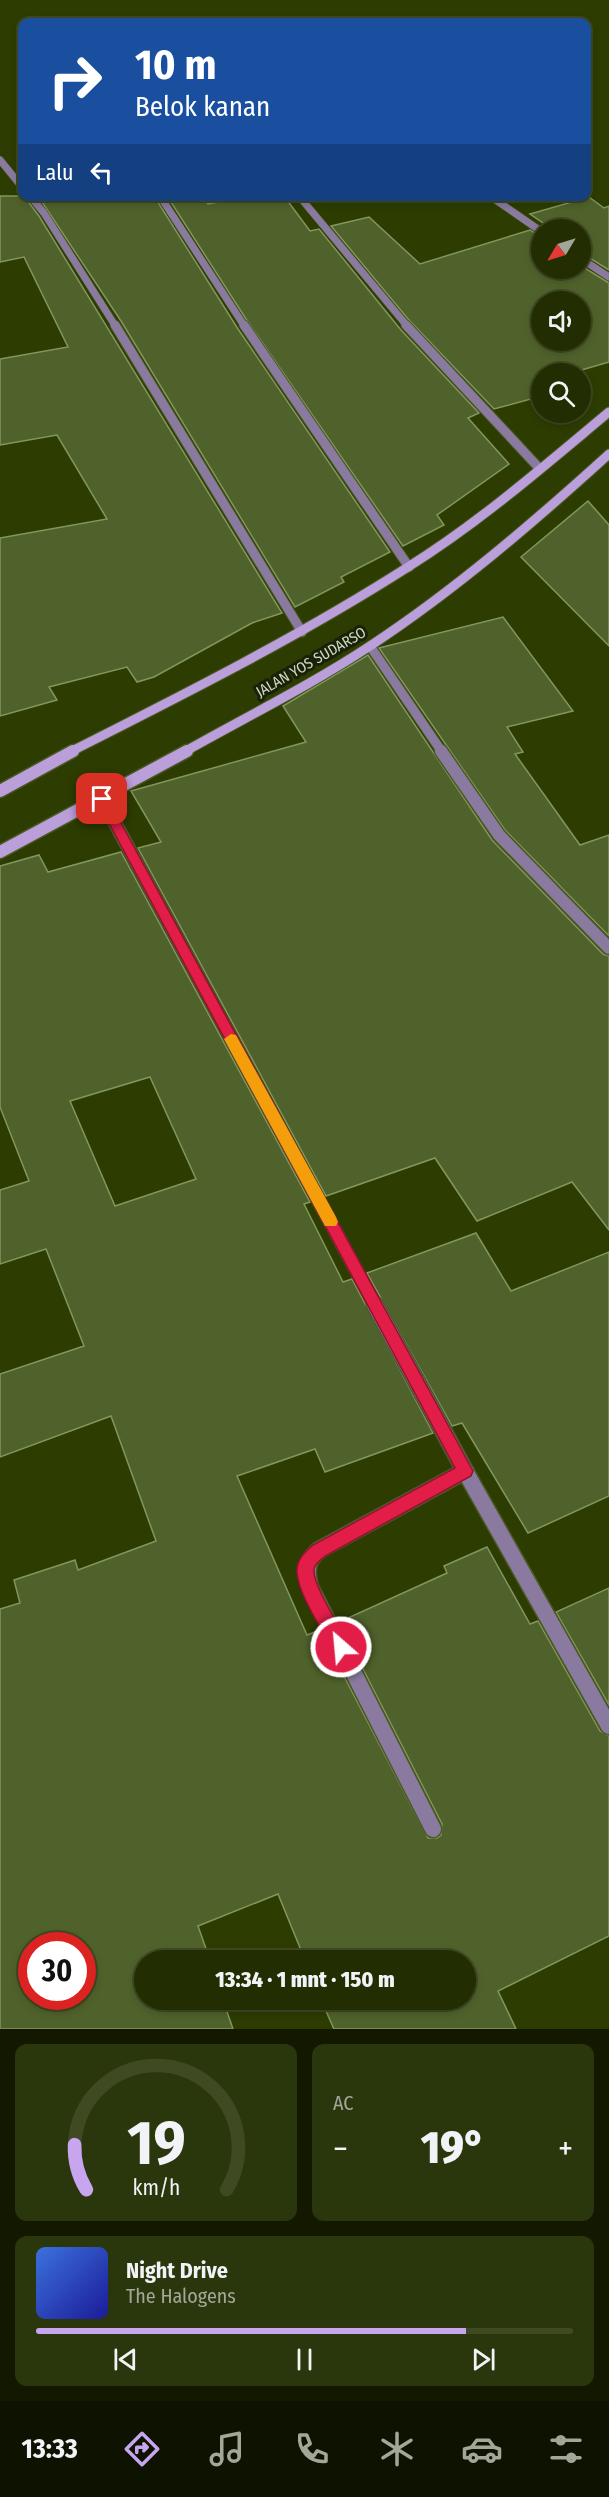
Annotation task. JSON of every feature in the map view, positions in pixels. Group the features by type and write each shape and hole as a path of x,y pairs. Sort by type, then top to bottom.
{"main road":[{"name":"JALAN YOS SUDARSO","path":"0,791 35,770 244,664 410,567 496,506 609,412"},
{"name":"JALAN YOS SUDARSO","path":"0,852 102,799 370,646 449,588 559,499 609,454"}],"street":[{"path":"0,160 18,183"},
{"path":"34,201 136,358 302,632"},
{"path":"163,201 229,303 410,567"},
{"path":"303,201 402,321 540,469"},
{"path":"497,201 531,224"},
{"path":"591,265 609,277"},
{"path":"370,646 499,836 609,948"},
{"path":"102,799 465,1471 609,1726"},
{"path":"434,1829 310,1587 305,1571 308,1561 319,1550 465,1471"}],"building":[{"path":"0,196 18,196 18,201 28,201 39,216 282,613 252,623 154,677 137,682 127,667 49,687 57,700 0,716 0,538 107,519 57,435 0,445 0,359 68,347 24,257 0,262"},
{"path":"591,198 604,208 609,206 609,270 591,259 591,219 537,219 530,214 575,201 591,201"},
{"path":"41,201 157,201 238,329 390,552 341,577 344,582 295,607 121,321"},
{"path":"170,201 206,201 208,204 225,201 288,201 310,231 319,229 401,330 479,413 468,418 509,464 437,515 444,525 403,546 246,319"},
{"path":"369,217 420,264 530,230 531,279 591,279 591,272 609,283 609,362 591,367 591,363 531,363 531,399 494,409 408,319 331,226"},
{"path":"588,501 609,525 609,646 521,557"},
{"path":"503,617 573,711 507,727 523,752 515,754 580,845 609,835 609,936 505,830 379,648"},
{"path":"368,655 492,840 603,954 609,956 609,1230 572,1182 477,1221 435,1158 326,1196 138,848 161,842 131,791 306,742 283,706"},
{"path":"121,852 310,1202 304,1204 343,1282 352,1279 433,1433 325,1472 315,1449 237,1476 307,1635 320,1630 428,1838 437,1838 441,1835 442,1824 339,1622 447,1573 444,1566 487,1547 530,1624 538,1621 600,1731 609,1736 609,1936 498,1991 516,2029 334,2029 325,2010 476,2010 476,1950 301,1950 278,1894 198,1926 206,1950 134,1950 134,2010 226,2010 233,2029 0,2029 0,1609 20,1603 14,1580 75,1560 78,1570 156,1541 111,1416 0,1457 0,1374 84,1346 46,1249 0,1264 0,1190 29,1181 0,1107 0,866 39,855 48,872","holes":["150,1077 196,1179 115,1206 70,1101"]},
{"path":"476,1233 511,1291 609,1252 609,1496 528,1533 462,1423 452,1426 367,1273"},
{"path":"609,1588 609,1705 556,1612"}],"slow traffic":[{"path":"231,1039 330,1222"}],"route":[{"path":"102,799 465,1471 319,1550 308,1561 305,1571 310,1587 341,1647"}]}
